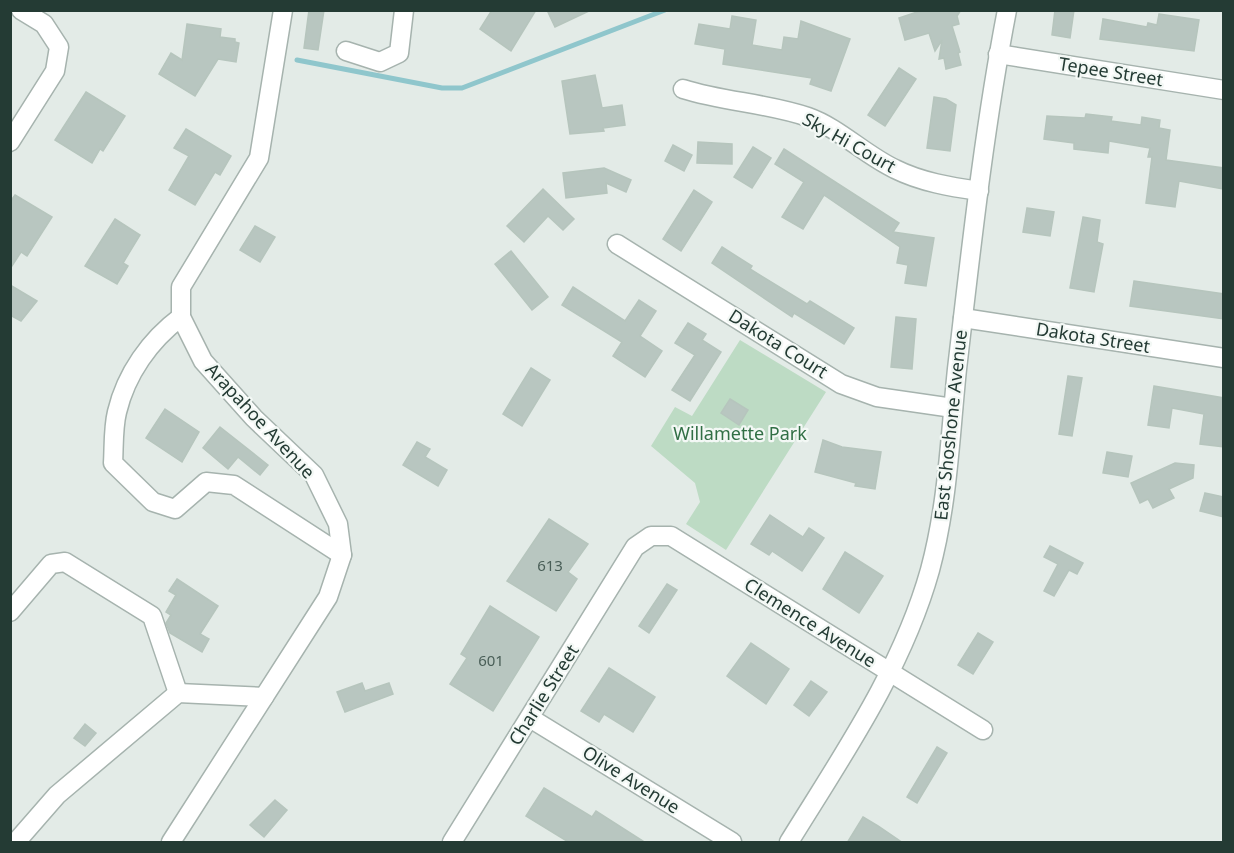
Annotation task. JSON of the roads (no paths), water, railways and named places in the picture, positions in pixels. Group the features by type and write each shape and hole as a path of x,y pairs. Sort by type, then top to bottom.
{"street":[{"path":"10,142 55,71 59,47 44,24 21,10"},
{"name":"Arapahoe Avenue","path":"171,843 328,597 342,555 338,524 314,475 254,418 203,361 181,317 181,287 259,158 283,10"},
{"path":"346,51 380,62 399,53 404,10"},
{"name":"East Shoshone Avenue","path":"789,843 890,672 911,624 937,538 951,460 953,408 979,191 998,54 1007,10"},
{"name":"Tepee Street","path":"998,54 1224,90"},
{"name":"Sky Hi Court","path":"683,89 715,99 764,104 811,118 895,170 928,182 979,191"},
{"name":"Dakota Court","path":"617,244 841,384 878,397 953,408"},
{"path":"181,317 165,329 139,360 117,412 113,463 153,502 176,508 207,482 234,485 342,555"},
{"name":"Dakota Street","path":"963,318 1224,358"},
{"name":"Clemence Avenue","path":"635,547 651,536 671,536 983,730"},
{"name":"Charlie Street","path":"452,843 635,547"},
{"path":"10,612 51,564 65,562 152,616 178,693"},
{"path":"16,843 57,795 178,693 264,697"},
{"name":"Olive Avenue","path":"530,718 732,843"}],"waterway":[{"path":"297,60 442,88 462,88 665,10"}],"park label":[{"name":"Willamette Park","path":"740,434"}]}
